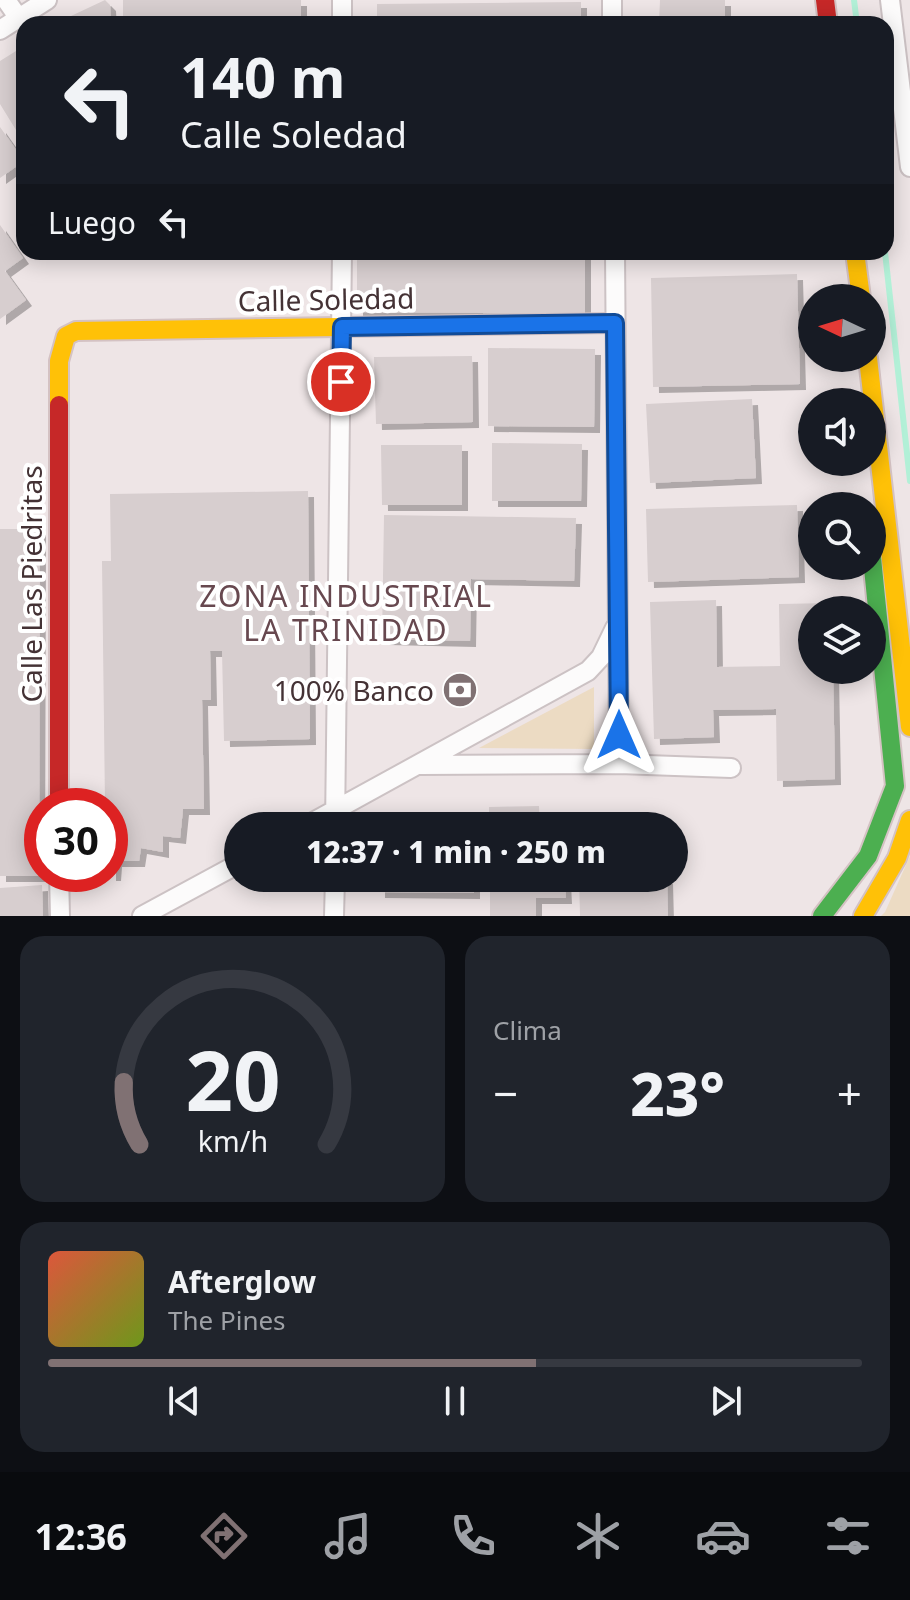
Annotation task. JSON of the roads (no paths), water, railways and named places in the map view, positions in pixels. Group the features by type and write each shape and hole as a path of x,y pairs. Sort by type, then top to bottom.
{"street":[{"path":"2,0 17,16"},
{"path":"20,16 47,0"},
{"path":"894,27 908,123 910,167"},
{"path":"335,812 342,260"},
{"path":"615,260 619,764"},
{"path":"856,260 859,284"},
{"name":"Calle Soledad","path":"59,361 66,336 76,331 615,323"},
{"name":"Calle Las Piedritas","path":"59,361 59,788"},
{"path":"870,372 910,727"},
{"path":"822,916 843,895 872,852 885,822 895,786 874,580"},
{"path":"344,812 417,765 588,671 601,657 619,619"},
{"path":"417,765 619,764 731,768"},
{"path":"863,916 897,858 910,820"},
{"path":"142,916 224,872"},
{"path":"59,892 60,916"},
{"path":"334,916 335,892"}],"waterway":[{"path":"854,0 856,16"},
{"path":"886,260 910,481"}],"place":[{"name":"100% Banco","path":"460,690"}],"district":[{"name":"ZONA INDUSTRIAL LA TRINIDAD","path":"346,612"}]}
